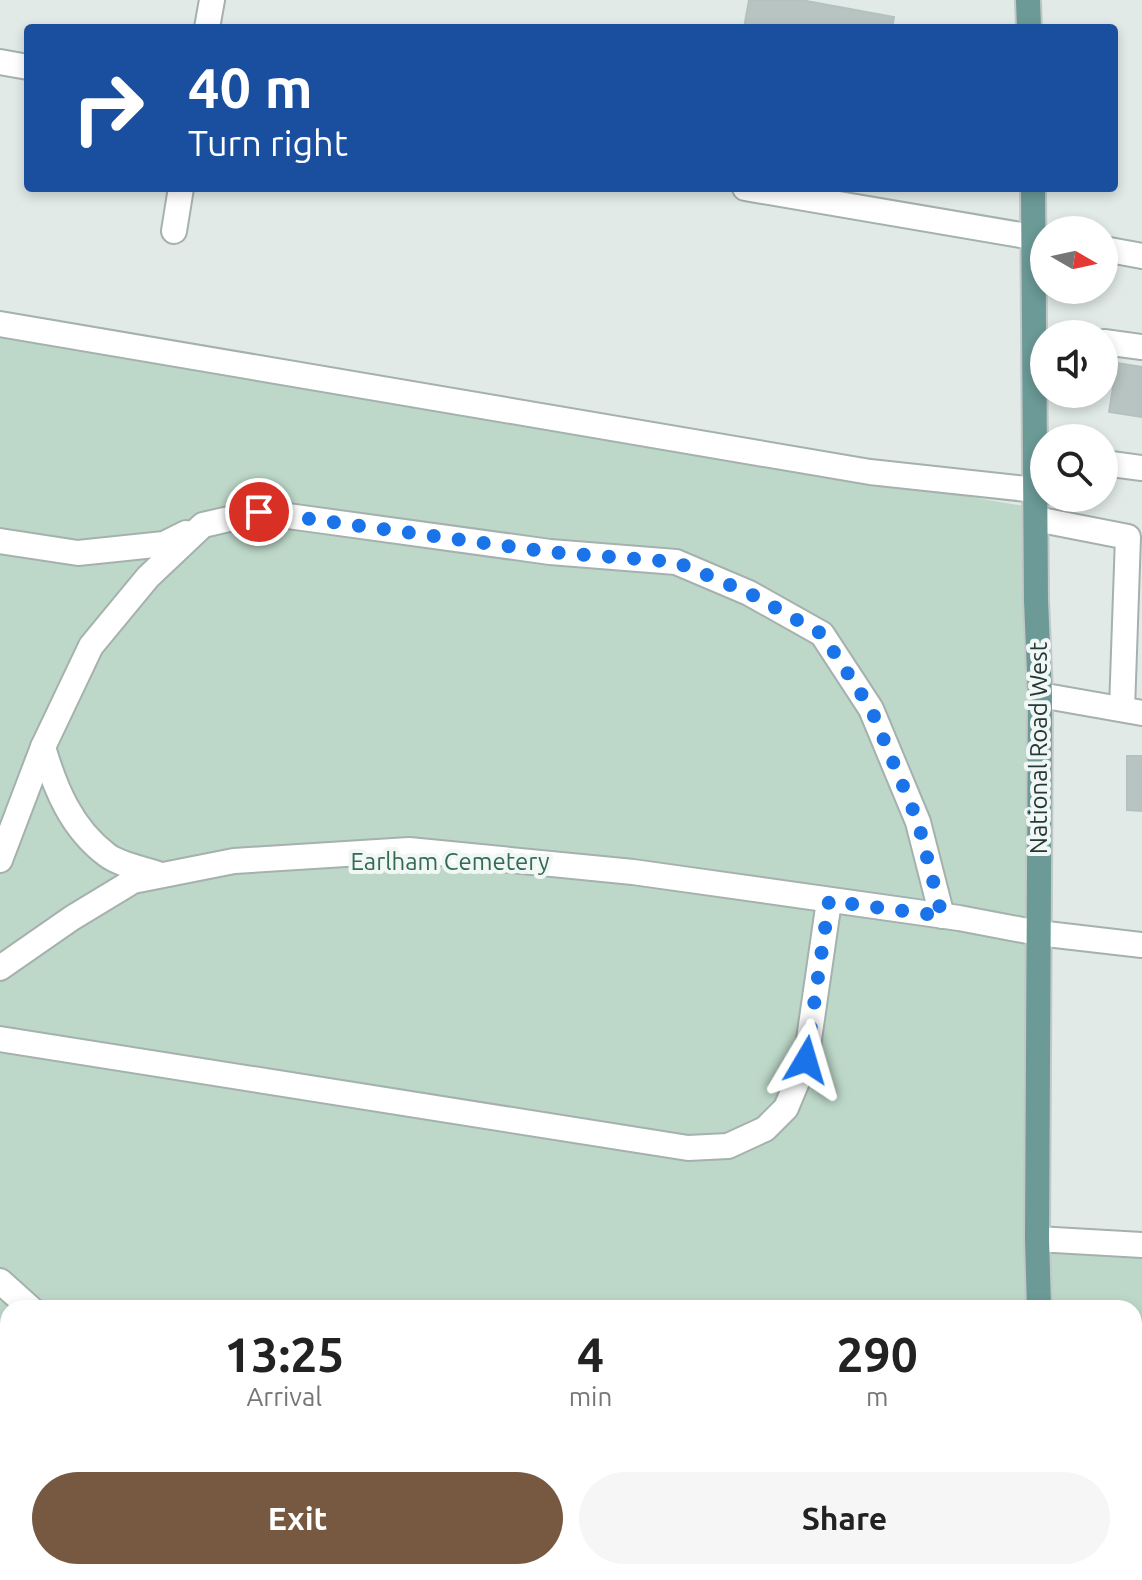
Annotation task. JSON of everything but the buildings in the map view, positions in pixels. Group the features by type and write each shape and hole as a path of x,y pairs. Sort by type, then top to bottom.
{"main road":[{"path":"1028,0 1029,24"},
{"name":"National Road West","path":"1033,192 1036,216"},
{"name":"National Road West","path":"1036,512 1040,695 1039,1300"}],"street":[{"path":"208,24 212,0"},
{"path":"0,62 24,66"},
{"path":"174,231 180,192"},
{"path":"769,192 1030,236"},
{"path":"1118,252 1142,256"},
{"path":"0,324 870,472 1030,489"},
{"path":"1118,344 1142,347"},
{"path":"1118,465 1142,468"},
{"path":"0,541 78,553 164,544 203,525 259,512 550,552 676,562 749,593 822,634 871,709 918,822 942,916"},
{"path":"1036,519 1128,537 1133,641 1132,711 1040,695"},
{"path":"0,860 43,747 91,646 148,577 203,525"},
{"path":"43,747 55,787 75,822 109,857 163,875"},
{"path":"0,968 72,918 133,881 234,861 409,850 633,872 942,916 1038,933 1142,945"},
{"path":"0,1039 674,1146 728,1146 765,1129 786,1108 806,1060 829,901"},
{"path":"1037,1239 1142,1245"},
{"path":"0,1281 21,1300"}],"green space":[{"name":"Earlham Cemetery","path":"0,333 1030,507 1030,512 1036,512 1037,1238 1142,1245 1142,1300 0,1300"}],"route":[{"path":"259,512 550,552 676,562 749,593 822,634 871,709 918,822 942,916 829,901 806,1060"}]}
